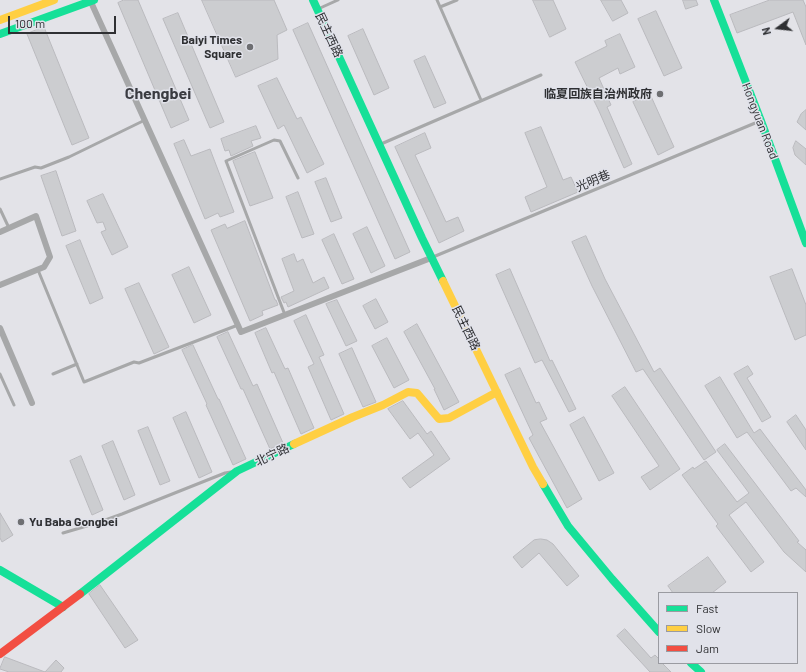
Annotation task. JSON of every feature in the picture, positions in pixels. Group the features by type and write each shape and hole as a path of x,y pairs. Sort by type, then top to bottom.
{"main road":[{"path":"0,20 54,0"},
{"path":"0,34 92,0"},
{"name":"民主西路","path":"313,0 431,258 533,467 568,526 658,631"},
{"name":"Hongyuan Road","path":"717,1 805,238"},
{"name":"北宁路","path":"0,654 237,472 408,392 417,393 439,419 449,418 497,392"},
{"path":"0,570 63,607"},
{"path":"692,664 701,672"}],"street":[{"path":"92,0 241,332 431,258"},
{"path":"0,232 36,216 50,257 44,267 0,285"},
{"path":"0,328 32,403"}],"lane":[{"path":"317,9 338,0"},
{"path":"438,0 481,100"},
{"path":"440,7 457,0"},
{"path":"379,144 541,75"},
{"path":"0,179 35,167 41,168 69,157 145,120"},
{"name":"光明巷","path":"431,258 761,121"},
{"path":"285,315 226,160 274,140 280,141 298,178"},
{"path":"0,209 9,228"},
{"path":"38,270 84,382 134,362 139,364 238,325"},
{"path":"53,374 77,364"},
{"path":"0,374 14,405"},
{"path":"63,533 122,514 225,473 237,472"}],"building":[{"path":"124,0 138,0 189,120 171,128 118,3"},
{"name":"Baiyi Times Square","path":"202,0 274,0 287,30 277,35 278,59 236,77"},
{"path":"533,0 553,0 566,29 550,37"},
{"path":"601,0 621,0 628,13 613,21"},
{"path":"683,0 696,0 698,5 686,9"},
{"path":"770,0 803,0 806,7 806,45 793,12 737,33 730,15"},
{"path":"656,11 682,68 664,76 638,19"},
{"path":"178,13 224,122 210,128 163,19"},
{"path":"308,23 410,252 395,259 293,30"},
{"path":"44,27 89,138 72,145 27,34"},
{"path":"363,29 389,88 374,95 348,36"},
{"path":"620,34 635,67 620,74 618,68 599,78 611,105 607,107 632,164 624,168 599,111 575,62 607,46 605,41"},
{"path":"425,56 446,103 434,108 414,61"},
{"path":"277,78 297,119 301,117 324,164 307,173 284,125 278,129 258,86"},
{"path":"650,94 674,147 658,155 633,102"},
{"path":"806,110 806,130 797,122 801,114"},
{"path":"256,126 261,138 251,141 253,146 231,156 229,150 225,151 221,139"},
{"path":"541,127 563,180 571,177 578,192 531,212 525,197 547,187 525,133"},
{"path":"425,133 431,148 415,155 446,222 458,217 464,231 439,243 395,147"},
{"path":"184,140 191,156 210,149 234,212 220,217 218,213 205,219 174,144"},
{"path":"796,141 806,149 806,165 795,155 793,148"},
{"path":"255,152 273,198 250,206 233,161"},
{"path":"56,171 76,231 62,236 41,176"},
{"path":"326,178 342,218 331,222 315,182"},
{"path":"298,192 314,234 302,238 286,197"},
{"path":"103,194 128,247 112,255 101,232 106,230 103,222 97,223 87,201"},
{"path":"245,221 278,305 262,311 263,315 250,321 211,230 225,224 227,228"},
{"path":"367,227 385,266 371,273 353,234"},
{"path":"334,234 354,279 342,284 322,240"},
{"path":"586,236 605,279 654,372 660,368 716,452 704,460 643,369 636,372 592,286 572,242"},
{"path":"80,240 103,298 90,304 66,246"},
{"path":"294,254 297,262 303,259 313,283 324,277 329,288 288,307 286,302 284,303 281,297 294,291 282,259"},
{"path":"189,267 211,315 194,323 172,275"},
{"path":"510,269 550,361 552,360 576,409 569,412 542,360 535,363 496,275"},
{"path":"792,269 806,305 806,335 795,340 770,277"},
{"path":"139,283 169,347 154,354 125,289"},
{"path":"376,299 388,322 375,329 363,306"},
{"path":"337,300 357,341 346,346 326,304"},
{"path":"306,315 324,355 319,357 344,414 331,420 308,367 314,364 294,321"},
{"path":"417,324 459,402 444,410 435,389 404,332"},
{"path":"266,328 285,369 288,368 314,428 301,434 255,333"},
{"path":"228,332 253,386 257,384 283,443 270,449 243,389 241,389 217,337"},
{"path":"387,338 409,380 394,388 372,346"},
{"path":"193,345 246,459 233,465 182,350"},
{"path":"352,348 376,402 363,407 339,354"},
{"path":"748,366 753,374 747,378 771,417 762,422 734,374"},
{"path":"520,368 536,403 539,402 547,419 540,422 582,499 567,508 529,438 533,435 505,375"},
{"path":"720,377 754,433 760,429 806,490 806,497 796,488 791,491 747,432 737,438 705,386"},
{"path":"625,387 680,469 650,490 641,477 659,466 612,396"},
{"path":"403,401 427,434 431,431 450,459 410,488 402,478 434,455 418,433 410,439 388,409"},
{"path":"186,412 212,472 199,478 173,418"},
{"path":"796,415 806,430 806,450 787,422"},
{"path":"584,417 614,473 599,481 570,425"},
{"path":"148,427 170,481 160,485 138,431"},
{"path":"113,441 135,495 124,500 102,446"},
{"path":"725,444 799,541 797,542 806,550 806,572 784,552 746,502 729,515 764,562 751,572 716,526 718,524 682,475 693,467 694,469 706,461 737,502 749,493 717,450"},
{"path":"81,456 103,510 92,515 70,461"},
{"path":"0,513 13,535 2,542 0,538"},
{"path":"534,540 547,540 553,544 579,576 567,586 539,553 522,568 513,557"},
{"path":"708,557 726,582 713,592 672,592 668,586"},
{"path":"100,585 138,640 125,648 89,594"},
{"path":"625,629 651,658 655,655 658,658 658,664 663,664 671,672 650,672 617,636"},
{"path":"5,657 45,672 9,672 0,669"},
{"path":"56,660 64,668 61,672 45,672"}],"traffic: fast":[{"path":"0,34 94,0"},
{"path":"313,0 443,281"},
{"path":"714,0 806,243"},
{"path":"80,594 237,471 294,444"},
{"path":"543,484 568,526 658,631"},
{"path":"0,570 63,607"},
{"path":"692,664 701,672"}],"traffic: slow":[{"path":"0,20 54,0"},
{"path":"443,281 533,467 543,484"},
{"path":"294,444 383,405 408,392 417,393 439,419 449,418 497,392"}],"traffic: jam":[{"path":"0,654 80,594"}],"place":[{"name":"Baiyi Times Square","path":"250,47"},
{"name":"临夏回族自治州政府","path":"660,94"},
{"name":"Yu Baba Gongbei","path":"21,522"}],"district":[{"name":"Chengbei","path":"158,94"}]}
